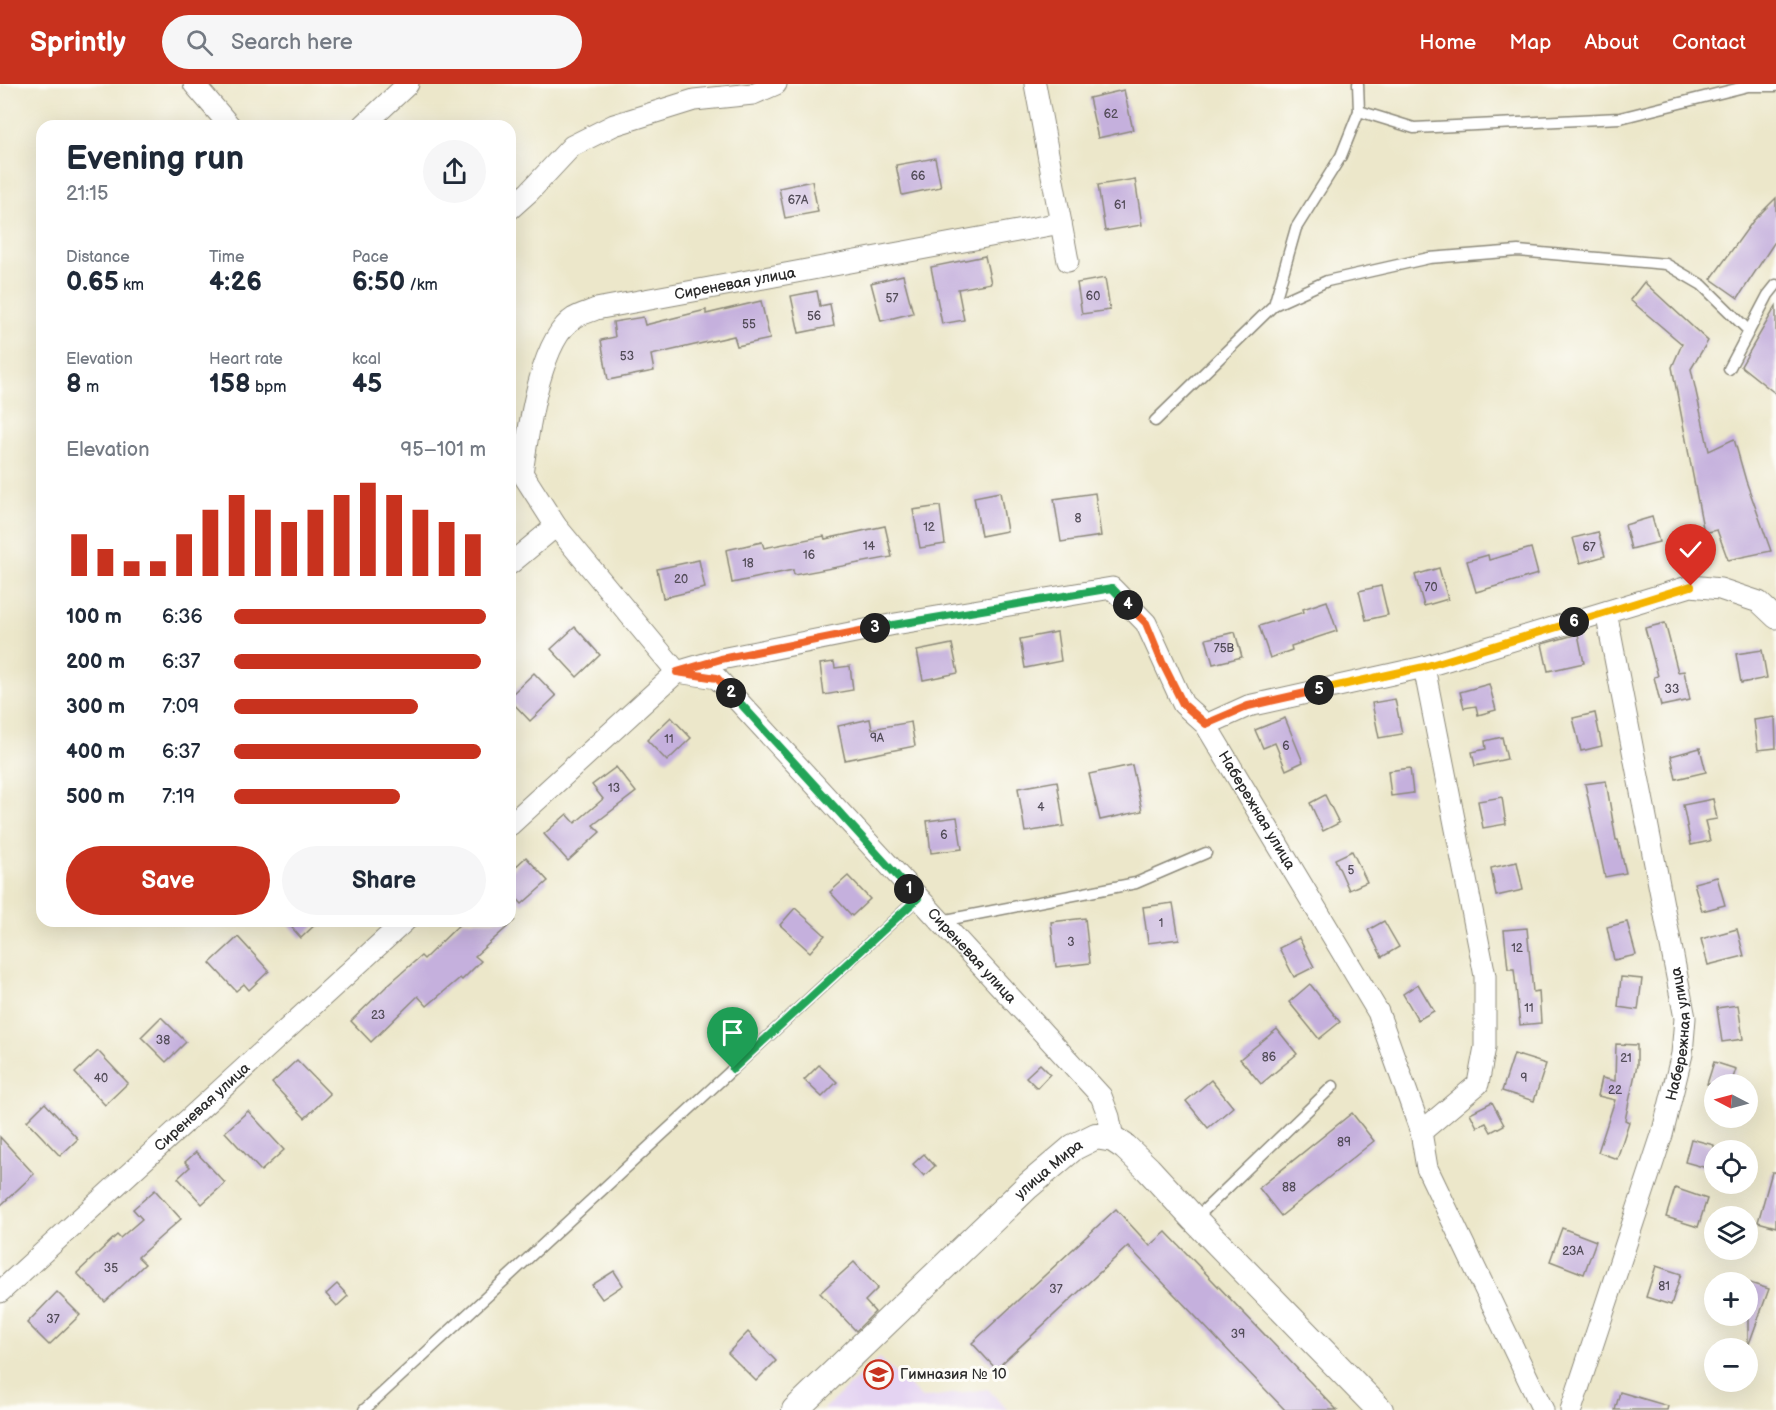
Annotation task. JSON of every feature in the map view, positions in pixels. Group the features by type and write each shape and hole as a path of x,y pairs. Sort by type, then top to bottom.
{"street":[{"path":"194,84 225,120"},
{"path":"369,120 408,84"},
{"path":"516,204 572,146 614,125 694,100 753,94 776,84"},
{"path":"1035,84 1068,261"},
{"name":"Сиреневая улица","path":"516,467 535,393 547,358 558,336 573,319 596,309 1061,223"},
{"path":"516,467 556,526 677,672"},
{"path":"516,559 556,526"},
{"path":"516,820 677,672 721,659 895,624 1112,588 1146,623 1183,704 1206,724 1248,706 1424,667 1691,586 1720,590 1759,602 1776,618"},
{"name":"Набережная улица","path":"1571,1410 1662,1135 1682,1054 1685,1018 1606,612"},
{"path":"1421,1132 1478,1084 1485,1047 1485,976 1424,667"},
{"name":"Сиреневая улица","path":"677,672 717,678 1101,1096 1109,1117 1113,1139"},
{"name":"Набережная улица","path":"1206,724 1378,1012 1421,1132 1427,1168 1543,1410"},
{"name":"Сиреневая улица","path":"0,1292 398,927"},
{"name":"улица Мира","path":"795,1410 1028,1186 1074,1147 1096,1137 1113,1139"},
{"path":"1113,1139 1148,1169 1194,1220 1380,1410"}],"lane":[{"path":"1274,305 1296,228 1341,156 1359,111 1358,84"},
{"path":"1359,111 1414,128 1620,118 1748,86 1776,86"},
{"path":"1155,421 1274,305 1327,281 1429,258 1518,251 1666,264 1702,285 1749,331"},
{"path":"1729,369 1768,295 1776,285"},
{"path":"941,921 1136,883 1206,853"},
{"path":"364,1410 918,898"},
{"path":"1194,1220 1333,1086"}],"shaded area":[{"name":"Гимназия № 10","path":"879,1358 922,1398 988,1389 1008,1410 823,1410"}],"building":[{"path":"1124,90 1133,130 1098,138 1089,98"},
{"path":"935,158 941,187 902,195 896,165"},
{"path":"1135,179 1142,225 1105,231 1098,185"},
{"path":"812,181 818,212 785,218 779,188"},
{"path":"1776,198 1776,240 1738,298 1711,279 1753,221"},
{"path":"985,256 991,283 958,289 964,320 942,324 931,267"},
{"path":"903,275 913,313 881,321 871,283"},
{"path":"1105,278 1110,310 1082,314 1077,283"},
{"path":"1644,282 1708,341 1691,369 1709,451 1734,439 1771,551 1728,560 1717,530 1704,533 1672,367 1682,344 1630,300"},
{"path":"817,291 820,306 830,304 834,326 799,333 791,296"},
{"path":"761,301 770,339 737,346 734,336 651,355 654,371 608,380 601,340 615,337 613,322 643,317 645,325 706,310 706,314"},
{"path":"1776,306 1776,394 1741,366"},
{"path":"1000,492 1007,531 981,536 974,497"},
{"path":"1095,493 1101,536 1061,542 1054,499"},
{"path":"940,506 945,544 920,548 913,510"},
{"path":"1652,517 1659,542 1631,549 1625,525"},
{"path":"885,526 892,557 794,575 793,570 732,583 726,550 762,542 764,548 824,536 825,539"},
{"path":"1598,532 1605,556 1580,563 1573,538"},
{"path":"1531,548 1538,574 1476,592 1467,561 1488,555 1489,560"},
{"path":"699,560 705,588 663,598 657,569"},
{"path":"1439,568 1448,599 1424,606 1415,575"},
{"path":"1381,586 1388,615 1366,620 1359,591"},
{"path":"1327,601 1337,631 1291,646 1292,650 1270,658 1259,626 1304,612 1303,609"},
{"path":"1665,623 1678,672 1684,671 1690,700 1661,706 1654,677 1658,676 1645,628"},
{"path":"575,627 600,655 577,677 551,649"},
{"path":"1057,632 1061,661 1025,668 1020,639"},
{"path":"1235,632 1242,657 1213,664 1206,639"},
{"path":"1578,634 1584,663 1548,671 1542,644"},
{"path":"952,644 958,673 923,680 917,651"},
{"path":"1762,650 1767,678 1741,683 1736,654"},
{"path":"834,662 835,668 850,666 853,690 824,695 820,664"},
{"path":"534,673 556,696 530,721 516,706 516,690"},
{"path":"1489,684 1496,710 1478,715 1476,706 1464,708 1460,692"},
{"path":"1395,699 1402,734 1379,738 1372,703"},
{"path":"1595,713 1602,746 1581,751 1573,718"},
{"path":"671,717 691,738 667,761 647,740"},
{"path":"1775,717 1776,748 1758,750 1754,720"},
{"path":"1285,718 1303,762 1286,770 1275,743 1263,748 1255,730"},
{"path":"870,719 872,729 911,722 915,746 845,760 838,726"},
{"path":"1502,737 1507,759 1475,766 1472,752 1486,749 1485,741"},
{"path":"1700,748 1706,772 1676,779 1671,756"},
{"path":"1132,765 1142,811 1100,820 1089,774"},
{"path":"616,767 636,792 593,825 600,832 568,861 544,834 567,814 575,823 603,799 592,785"},
{"path":"1410,768 1413,793 1391,796 1388,771"},
{"path":"1057,781 1064,826 1025,832 1018,788"},
{"path":"1606,781 1616,840 1618,840 1626,873 1605,877 1585,784"},
{"path":"1325,795 1339,823 1323,831 1310,803"},
{"path":"1502,797 1506,824 1483,828 1478,801"},
{"path":"1713,799 1717,819 1705,821 1710,841 1691,845 1683,805"},
{"path":"957,817 962,849 931,853 927,821"},
{"path":"1352,851 1367,882 1349,890 1335,859"},
{"path":"526,857 548,881 522,904 516,898 516,866"},
{"path":"1517,862 1523,890 1496,896 1491,868"},
{"path":"848,876 870,899 852,916 830,892"},
{"path":"1717,877 1725,905 1702,911 1694,883"},
{"path":"1173,903 1179,939 1148,943 1143,907"},
{"path":"795,908 825,935 810,952 780,925"},
{"path":"1085,918 1090,963 1056,967 1051,922"},
{"path":"1384,921 1399,947 1382,957 1368,930"},
{"path":"1627,922 1636,955 1614,960 1607,927"},
{"path":"291,927 313,927 301,938"},
{"path":"457,927 507,927 475,956 481,961 462,980 460,978 427,1006 418,996 371,1042 351,1021 421,956 424,959"},
{"path":"1527,928 1533,992 1539,991 1541,1023 1520,1025 1514,969 1508,969 1504,930"},
{"path":"1737,929 1744,956 1708,965 1701,939"},
{"path":"238,937 269,971 249,990 244,984 236,991 210,963"},
{"path":"1299,938 1314,967 1294,977 1279,948"},
{"path":"1621,977 1642,979 1638,1010 1618,1007"},
{"path":"1310,984 1340,1022 1319,1039 1289,1002"},
{"path":"1418,984 1434,1011 1418,1020 1403,994"},
{"path":"1738,1005 1743,1039 1722,1042 1717,1008"},
{"path":"161,1017 186,1042 166,1062 141,1037"},
{"path":"1277,1029 1297,1054 1261,1084 1240,1059"},
{"path":"1616,1044 1637,1045 1637,1065 1625,1120 1629,1122 1617,1159 1598,1152 1615,1100 1598,1096 1602,1078 1615,1081"},
{"path":"98,1051 128,1083 105,1105 75,1073"},
{"path":"1514,1054 1546,1064 1534,1101 1502,1091"},
{"path":"297,1060 330,1094 305,1118 272,1083"},
{"path":"1714,1062 1736,1069 1734,1074 1710,1074"},
{"path":"1040,1064 1050,1074 1037,1088 1026,1077"},
{"path":"819,1065 837,1082 822,1097 804,1080"},
{"path":"1211,1080 1233,1107 1208,1128 1186,1101"},
{"path":"1492,1102 1504,1125 1491,1132 1486,1123 1477,1127 1470,1113"},
{"path":"45,1103 78,1139 60,1156 27,1121"},
{"path":"248,1111 284,1150 261,1171 225,1132"},
{"path":"1352,1113 1374,1141 1281,1216 1259,1188"},
{"path":"0,1137 34,1174 0,1206"},
{"path":"1691,1139 1704,1142 1704,1167 1685,1162"},
{"path":"196,1152 225,1183 202,1204 178,1178 190,1167 185,1162"},
{"path":"924,1154 935,1166 924,1176 913,1164"},
{"path":"1772,1172 1776,1172 1776,1227 1758,1222"},
{"path":"1675,1188 1707,1199 1698,1227 1666,1217"},
{"path":"155,1190 181,1219 138,1257 145,1264 105,1302 77,1273 117,1235 120,1238 142,1219 133,1209"},
{"path":"1116,1209 1150,1246 1166,1232 1337,1410 1285,1410 1128,1246 996,1369 972,1343"},
{"path":"1562,1228 1596,1241 1584,1274 1550,1261"},
{"path":"854,1262 878,1288 865,1301 875,1312 856,1331 820,1293"},
{"path":"1656,1266 1681,1274 1671,1305 1646,1297"},
{"path":"614,1271 623,1285 602,1299 592,1285"},
{"path":"337,1284 348,1296 337,1306 326,1294"},
{"path":"1758,1286 1769,1289 1758,1319"},
{"path":"57,1292 80,1315 49,1345 27,1323"},
{"path":"1748,1326 1756,1326 1751,1338 1748,1338"},
{"path":"748,1332 776,1361 756,1381 728,1353"},
{"path":"1620,1392 1668,1406 1667,1410 1615,1410"}],"place":[{"name":"Гимназия № 10","path":"879,1374"}],"route":[{"path":"733,1069 918,898 717,678 677,672 721,659 895,624 1112,588 1146,623 1183,704 1206,724 1248,706 1424,667 1691,586"}]}
